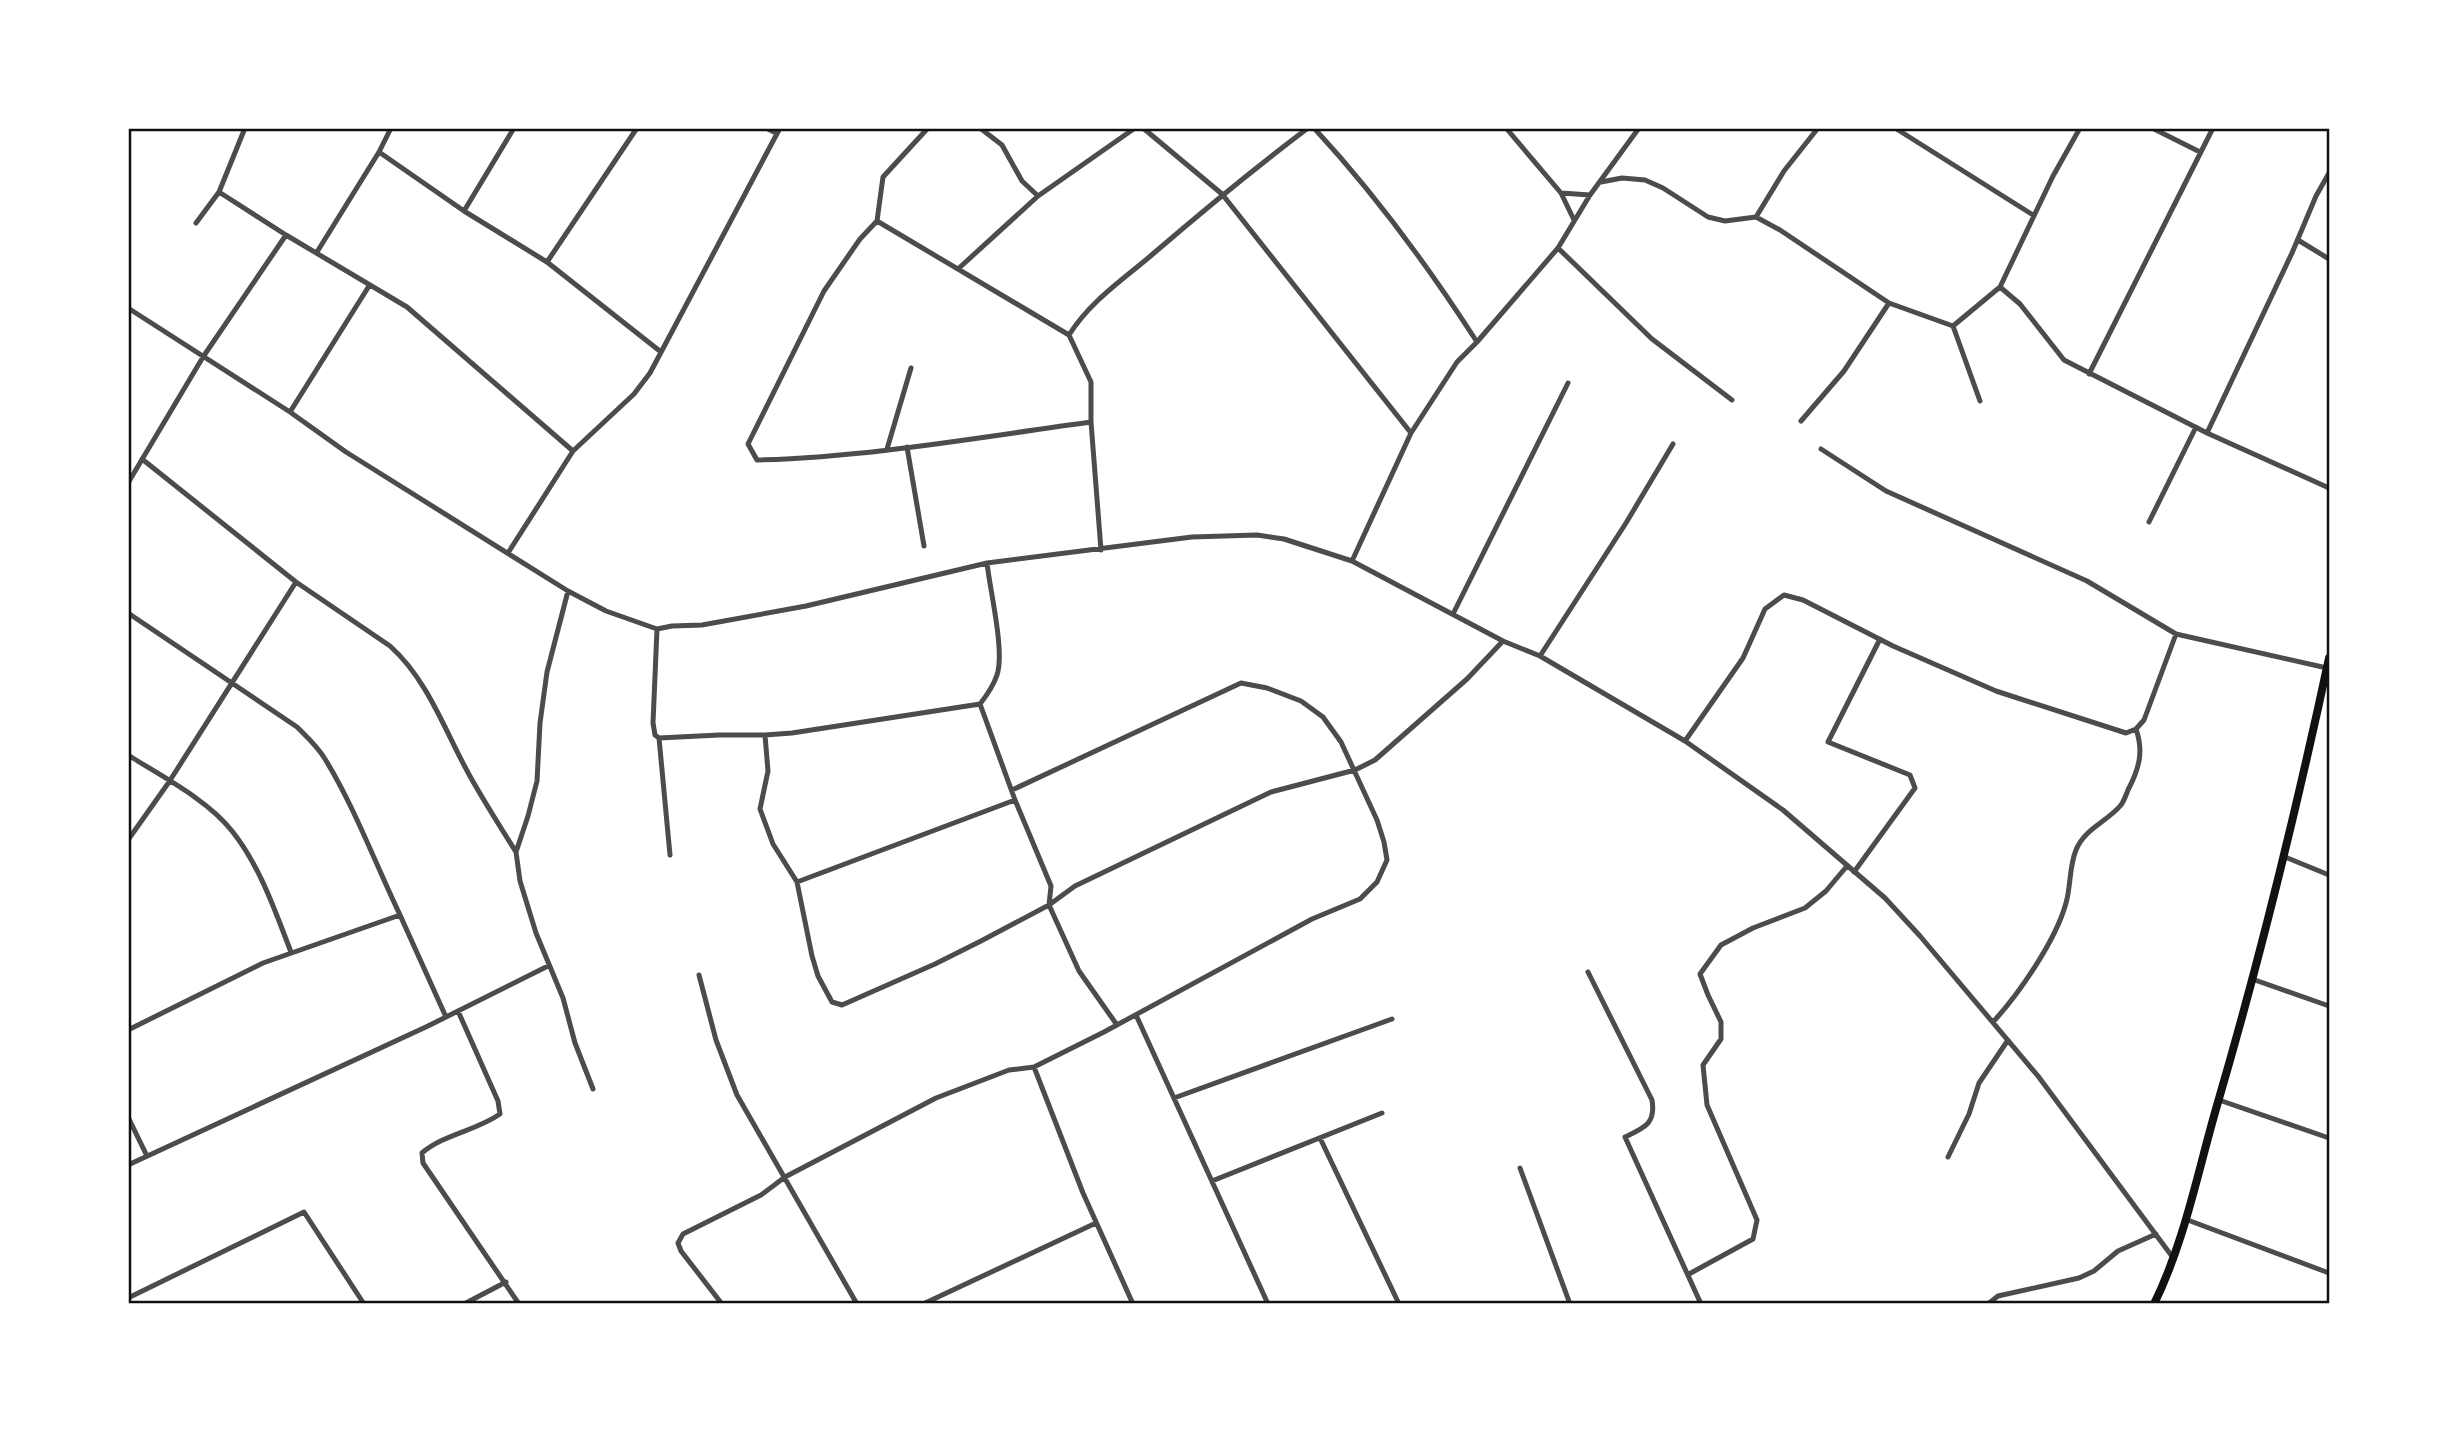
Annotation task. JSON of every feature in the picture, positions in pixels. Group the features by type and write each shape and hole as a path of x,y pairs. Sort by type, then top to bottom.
{"main road":[{"path":"2154,1304 2174,1259 2285,858 2329,658"}],"street":[{"path":"196,223 219,192 245,128"},
{"path":"317,252 391,128"},
{"path":"464,211 514,128"},
{"path":"547,262 637,128"},
{"path":"508,552 573,451 634,394 661,352 778,130 766,128"},
{"path":"928,128 883,177 877,221 860,239 824,291 748,444 757,460 797,459 1091,422"},
{"path":"980,128 1003,145 1022,181 1038,196"},
{"path":"958,269 1038,196 1135,128"},
{"path":"1143,128 1222,194 1411,433"},
{"path":"1069,335 1081,315 1222,194 1308,128"},
{"path":"1314,128 1349,165 1410,244 1477,342"},
{"path":"1506,128 1561,193 1574,220"},
{"path":"1352,561 1411,433 1457,362 1558,248 1590,195 1639,128"},
{"path":"1756,217 1784,172 1818,128"},
{"path":"1895,128 2033,215"},
{"path":"1953,326 2000,287 2033,215 2080,128"},
{"path":"2152,128 2200,152"},
{"path":"2089,374 2213,128"},
{"path":"379,152 464,211 547,262 661,352"},
{"path":"2207,433 2329,173"},
{"path":"1601,183 1622,178 1645,180 1709,217 1725,221 1756,217 1780,230 1889,303 1953,326"},
{"path":"219,192 425,320 573,451"},
{"path":"1561,193 1590,195"},
{"path":"877,221 1069,335 1091,382 1091,422 1101,550"},
{"path":"128,483 204,357 286,235"},
{"path":"2298,240 2329,259"},
{"path":"1558,248 1652,339 1732,400"},
{"path":"290,412 369,285"},
{"path":"2000,287 2020,304 2064,360 2207,433 2329,488"},
{"path":"1801,421 1844,371 1889,303"},
{"path":"128,308 290,412 346,452 568,592 606,611 657,629 702,625 806,606 987,563 1192,537 1257,535 1284,539 1352,561 1503,641 1540,656 1685,741 1783,810 1885,898 1920,936 2038,1076 2174,1259"},
{"path":"1953,326 1980,401"},
{"path":"887,449 911,368"},
{"path":"1453,614 1568,383"},
{"path":"2149,522 2196,427"},
{"path":"1540,656 1626,523 1672,444"},
{"path":"907,447 924,546"},
{"path":"1821,449 1886,491 2087,581 2176,634 2327,667"},
{"path":"142,458 296,582 401,656 433,704 471,778 516,852 520,881 548,966 563,998 578,1053 593,1089"},
{"path":"659,738 792,733 980,704 990,692 998,673 999,652 987,563"},
{"path":"128,840 233,684 296,582"},
{"path":"516,852 537,780 540,723 547,671 568,592"},
{"path":"1685,741 1743,658 1765,609 1784,596 1803,600 1880,639 1996,691 2126,733 2136,729 2144,720 2176,634"},
{"path":"128,613 297,727 325,759 446,1017"},
{"path":"657,629 653,723 655,735 659,738 670,855"},
{"path":"1854,872 1915,788 1910,775 1828,742 1880,639"},
{"path":"765,735 768,771 760,809 773,844 797,882 818,976 832,1002 842,1005 935,964 1049,905 1075,887 1271,792 1355,770 1375,760 1467,679 1503,641"},
{"path":"722,1304 689,1263 678,1243 683,1234 761,1195 785,1177 936,1098 1009,1070 1034,1067 1136,1016 1312,919 1360,899 1377,882 1387,860 1384,842 1355,770 1341,742 1323,717 1301,701 1267,688 1241,683 1012,790"},
{"path":"980,704 1015,800 1051,886 1049,905 1079,971 1117,1025"},
{"path":"1993,1022 2010,1004 2060,921 2067,901 2076,848 2094,827 2122,805 2136,774 2141,754 2141,742 2136,729"},
{"path":"128,755 209,809 232,831 263,881 291,952"},
{"path":"797,882 1015,800"},
{"path":"2285,858 2329,875"},
{"path":"1689,1275 1753,1239 1757,1220 1707,1105 1703,1065 1721,1039 1721,1022 1700,974 1721,945 1752,928 1805,908 1826,891 1847,866"},
{"path":"128,1030 263,963 400,915"},
{"path":"128,1165 446,1017 548,966"},
{"path":"1588,972 1652,1100 1654,1112 1646,1127 1625,1137 1701,1304"},
{"path":"699,975 716,1040 730,1080 857,1304"},
{"path":"2252,979 2329,1006"},
{"path":"458,1011 498,1101 500,1114 430,1146 422,1153 423,1163 519,1304"},
{"path":"1136,1016 1268,1304"},
{"path":"1174,1098 1392,1019"},
{"path":"1948,1157 1969,1114 1979,1083 2008,1040"},
{"path":"1034,1067 1096,1223 1133,1304"},
{"path":"2219,1100 2329,1138"},
{"path":"1212,1181 1382,1113"},
{"path":"128,1117 147,1156"},
{"path":"1321,1138 1399,1304"},
{"path":"1520,1168 1570,1304"},
{"path":"128,1298 304,1212 364,1304"},
{"path":"2185,1219 2329,1273"},
{"path":"923,1304 1096,1223"},
{"path":"1988,1304 1998,1296 2079,1278 2094,1271 2118,1251 2155,1234"},
{"path":"464,1304 506,1282"}]}
